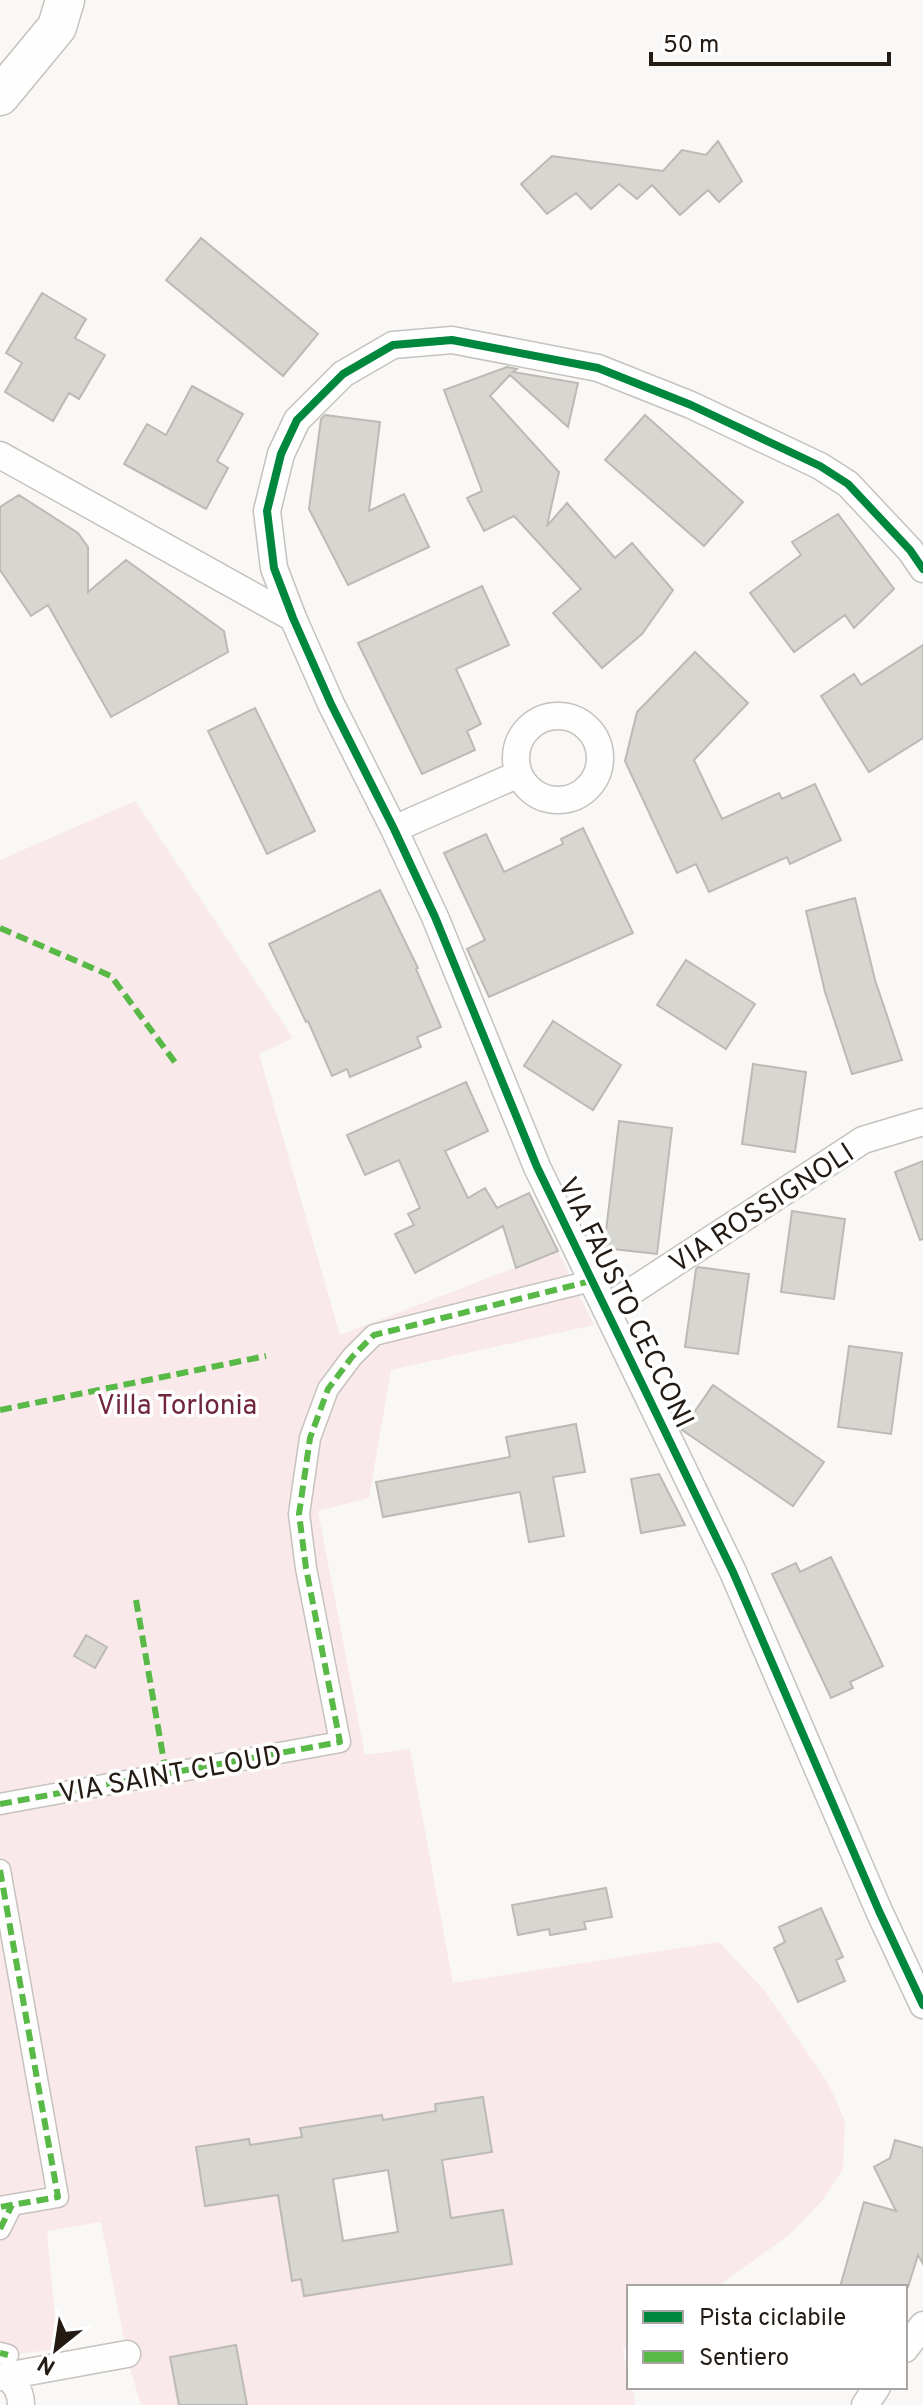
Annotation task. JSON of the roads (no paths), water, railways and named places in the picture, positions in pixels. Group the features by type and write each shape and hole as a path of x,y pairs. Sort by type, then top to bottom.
{"main road":[{"path":"0,96 57,27 65,0"}],"street":[{"name":"VIA FAUSTO CECCONI","path":"923,569 910,550 848,484 820,466 691,405 598,368 452,340 393,345 343,374 297,420 281,454 267,511 274,568 293,618 331,704 435,917 537,1167 733,1572 873,1898 923,2005"},
{"path":"0,455 293,618"},
{"path":"394,829 519,774"},
{"name":"VIA ROSSIGNOLI","path":"606,1308 863,1140 923,1122"},
{"name":"VIA SAINT CLOUD","path":"0,1804 340,1742 306,1568 299,1514 310,1438 328,1389 352,1357 374,1335 591,1281"},
{"path":"0,1870 58,2197 6,2206 0,2229"},
{"path":"907,2346 923,2325"},
{"path":"21,2405 19,2392 4,2365 127,2354"}],"park label":[{"name":"Villa Torlonia","path":"177,1404"}]}
